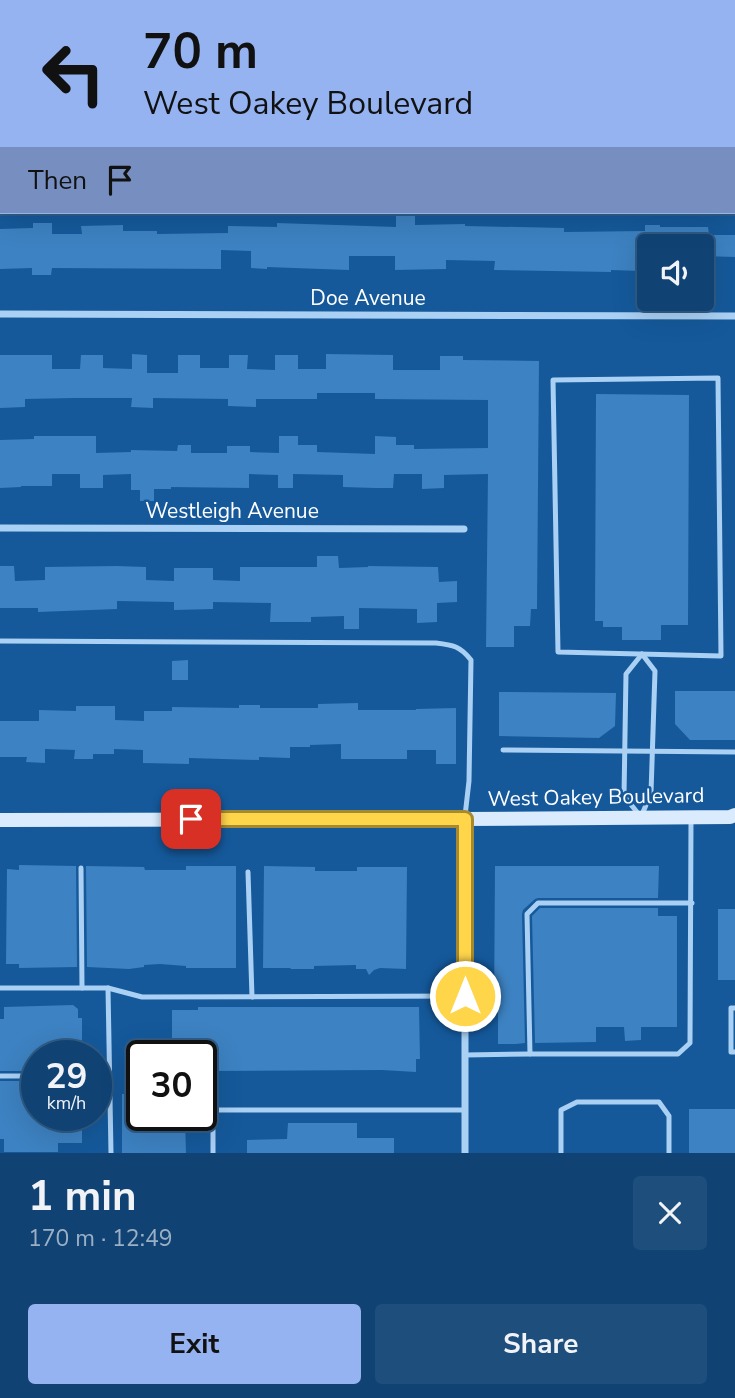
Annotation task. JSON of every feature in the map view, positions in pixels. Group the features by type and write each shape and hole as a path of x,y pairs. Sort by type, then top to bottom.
{"main road":[{"name":"West Oakey Boulevard","path":"0,820 733,817"}],"street":[{"name":"Doe Avenue","path":"0,314 735,316"},
{"name":"Westleigh Avenue","path":"0,528 464,529"},
{"path":"465,819 465,1153"}],"lane":[{"path":"718,378 721,656 642,654 558,652 553,380 718,378"},
{"path":"0,641 451,645 463,650 471,660 469,781 465,819"},
{"path":"642,654 655,671 651,793 641,817 624,796 626,674 642,654"},
{"path":"502,750 735,752"},
{"path":"465,1055 678,1054 690,1043 691,817"},
{"path":"81,868 82,988"},
{"path":"248,872 252,997"},
{"path":"530,1054 527,914 538,904 692,903"},
{"path":"0,988 107,988 142,998 465,996"},
{"path":"107,988 108,1040"},
{"path":"735,1008 731,1008 731,1052 735,1052"},
{"path":"0,1076 21,1076"},
{"path":"561,1153 561,1110 577,1102 659,1102 669,1116 670,1153"},
{"path":"213,1153 214,1110 465,1110"},
{"path":"110,1131 111,1153"}],"building":[{"path":"396,216 415,216 415,225 564,228 564,232 645,231 645,225 660,225 708,227 709,234 637,234 637,271 494,270 495,261 446,260 446,269 395,270 395,256 349,256 349,270 267,269 251,268 251,251 221,250 221,269 52,268 51,275 32,275 32,268 0,269 0,229 33,228 33,223 52,223 52,234 82,234 81,226 123,225 123,231 157,231 157,234 228,233 228,226 277,227 277,223 396,227"},
{"path":"714,235 735,235 735,257 714,256"},
{"path":"132,354 147,355 147,373 178,373 178,355 200,355 200,368 229,368 229,355 248,355 247,369 275,370 275,355 298,355 298,369 326,369 326,354 393,355 393,370 440,370 440,356 463,356 463,360 539,361 537,609 531,609 530,626 514,626 514,647 486,647 488,474 444,475 444,488 422,489 422,474 394,474 393,488 375,488 343,487 343,475 293,474 293,488 278,488 278,475 249,474 249,488 154,489 154,501 140,501 140,490 131,490 131,474 103,475 103,488 80,488 80,474 52,474 52,486 0,488 0,440 34,439 34,436 96,436 96,453 131,450 177,451 178,445 191,445 191,453 227,453 227,446 250,446 250,452 279,453 279,436 298,436 298,445 317,445 317,452 375,454 375,436 396,437 396,445 414,445 414,449 488,448 488,400 375,399 375,393 317,393 317,399 256,399 256,407 228,406 228,399 153,398 153,408 131,407 132,398 73,398 25,399 25,407 0,408 0,355 52,355 52,369 80,369 81,355 103,355 103,368 132,369"},
{"path":"596,394 689,395 688,625 661,625 661,640 622,640 622,627 603,627 603,621 595,621"},
{"path":"317,556 338,556 339,568 438,567 439,582 457,581 457,602 437,603 437,622 417,623 417,609 359,608 359,629 344,629 344,616 311,617 311,622 270,622 271,603 213,602 213,609 174,610 174,602 117,601 117,609 38,612 38,608 0,608 0,566 14,566 15,581 45,580 45,567 116,566 146,567 146,580 174,581 174,568 213,568 213,580 240,581 240,567 317,567"},
{"path":"188,660 188,680 172,680 172,661"},
{"path":"675,691 735,691 735,740 690,740 675,724"},
{"path":"499,692 616,693 615,726 599,738 499,736"},
{"path":"358,703 358,710 456,708 456,764 436,764 436,750 407,750 407,759 341,759 341,744 290,747 290,758 189,758 189,764 143,763 143,750 114,749 114,754 93,754 93,759 74,759 75,750 45,749 45,763 26,762 27,757 0,757 0,721 39,721 39,710 76,711 76,706 115,706 115,720 144,721 144,711 172,711 172,707 239,708 239,705 260,705 260,708 318,708 318,704"},
{"path":"19,865 76,866 77,967 19,968 19,964 6,964 7,869 19,870"},
{"path":"86,866 186,870 186,866 236,866 236,968 186,968 160,964 129,969 87,967"},
{"path":"264,866 315,867 315,871 357,871 357,867 407,867 406,969 380,968 369,975 366,969 356,969 356,965 314,966 314,969 263,968"},
{"path":"495,866 659,866 658,898 538,898 523,910 525,1043 498,1044 498,1013 494,1013"},
{"path":"540,908 658,908 658,916 677,916 677,1027 641,1027 641,1040 625,1041 624,1027 596,1027 596,1042 535,1043 532,916"},
{"path":"718,909 735,909 735,980 718,980"},
{"path":"73,1005 78,1009 78,1018 82,1018 82,1040 21,1040 21,1071 0,1071 0,1019 4,1019 4,1007"},
{"path":"198,1007 419,1007 420,1059 416,1059 416,1072 217,1071 217,1040 172,1040 172,1010 198,1010"},
{"path":"0,1081 21,1081 21,1131 82,1131 82,1143 58,1143 58,1152 4,1152 4,1139 0,1139"},
{"path":"122,1094 126,1094 126,1131 185,1131 186,1153 122,1153"},
{"path":"689,1109 735,1109 735,1153 689,1153"},
{"path":"288,1123 357,1123 357,1138 394,1138 394,1153 247,1153 247,1140 287,1139"}],"route":[{"path":"191,819 465,819 465,996"}]}
